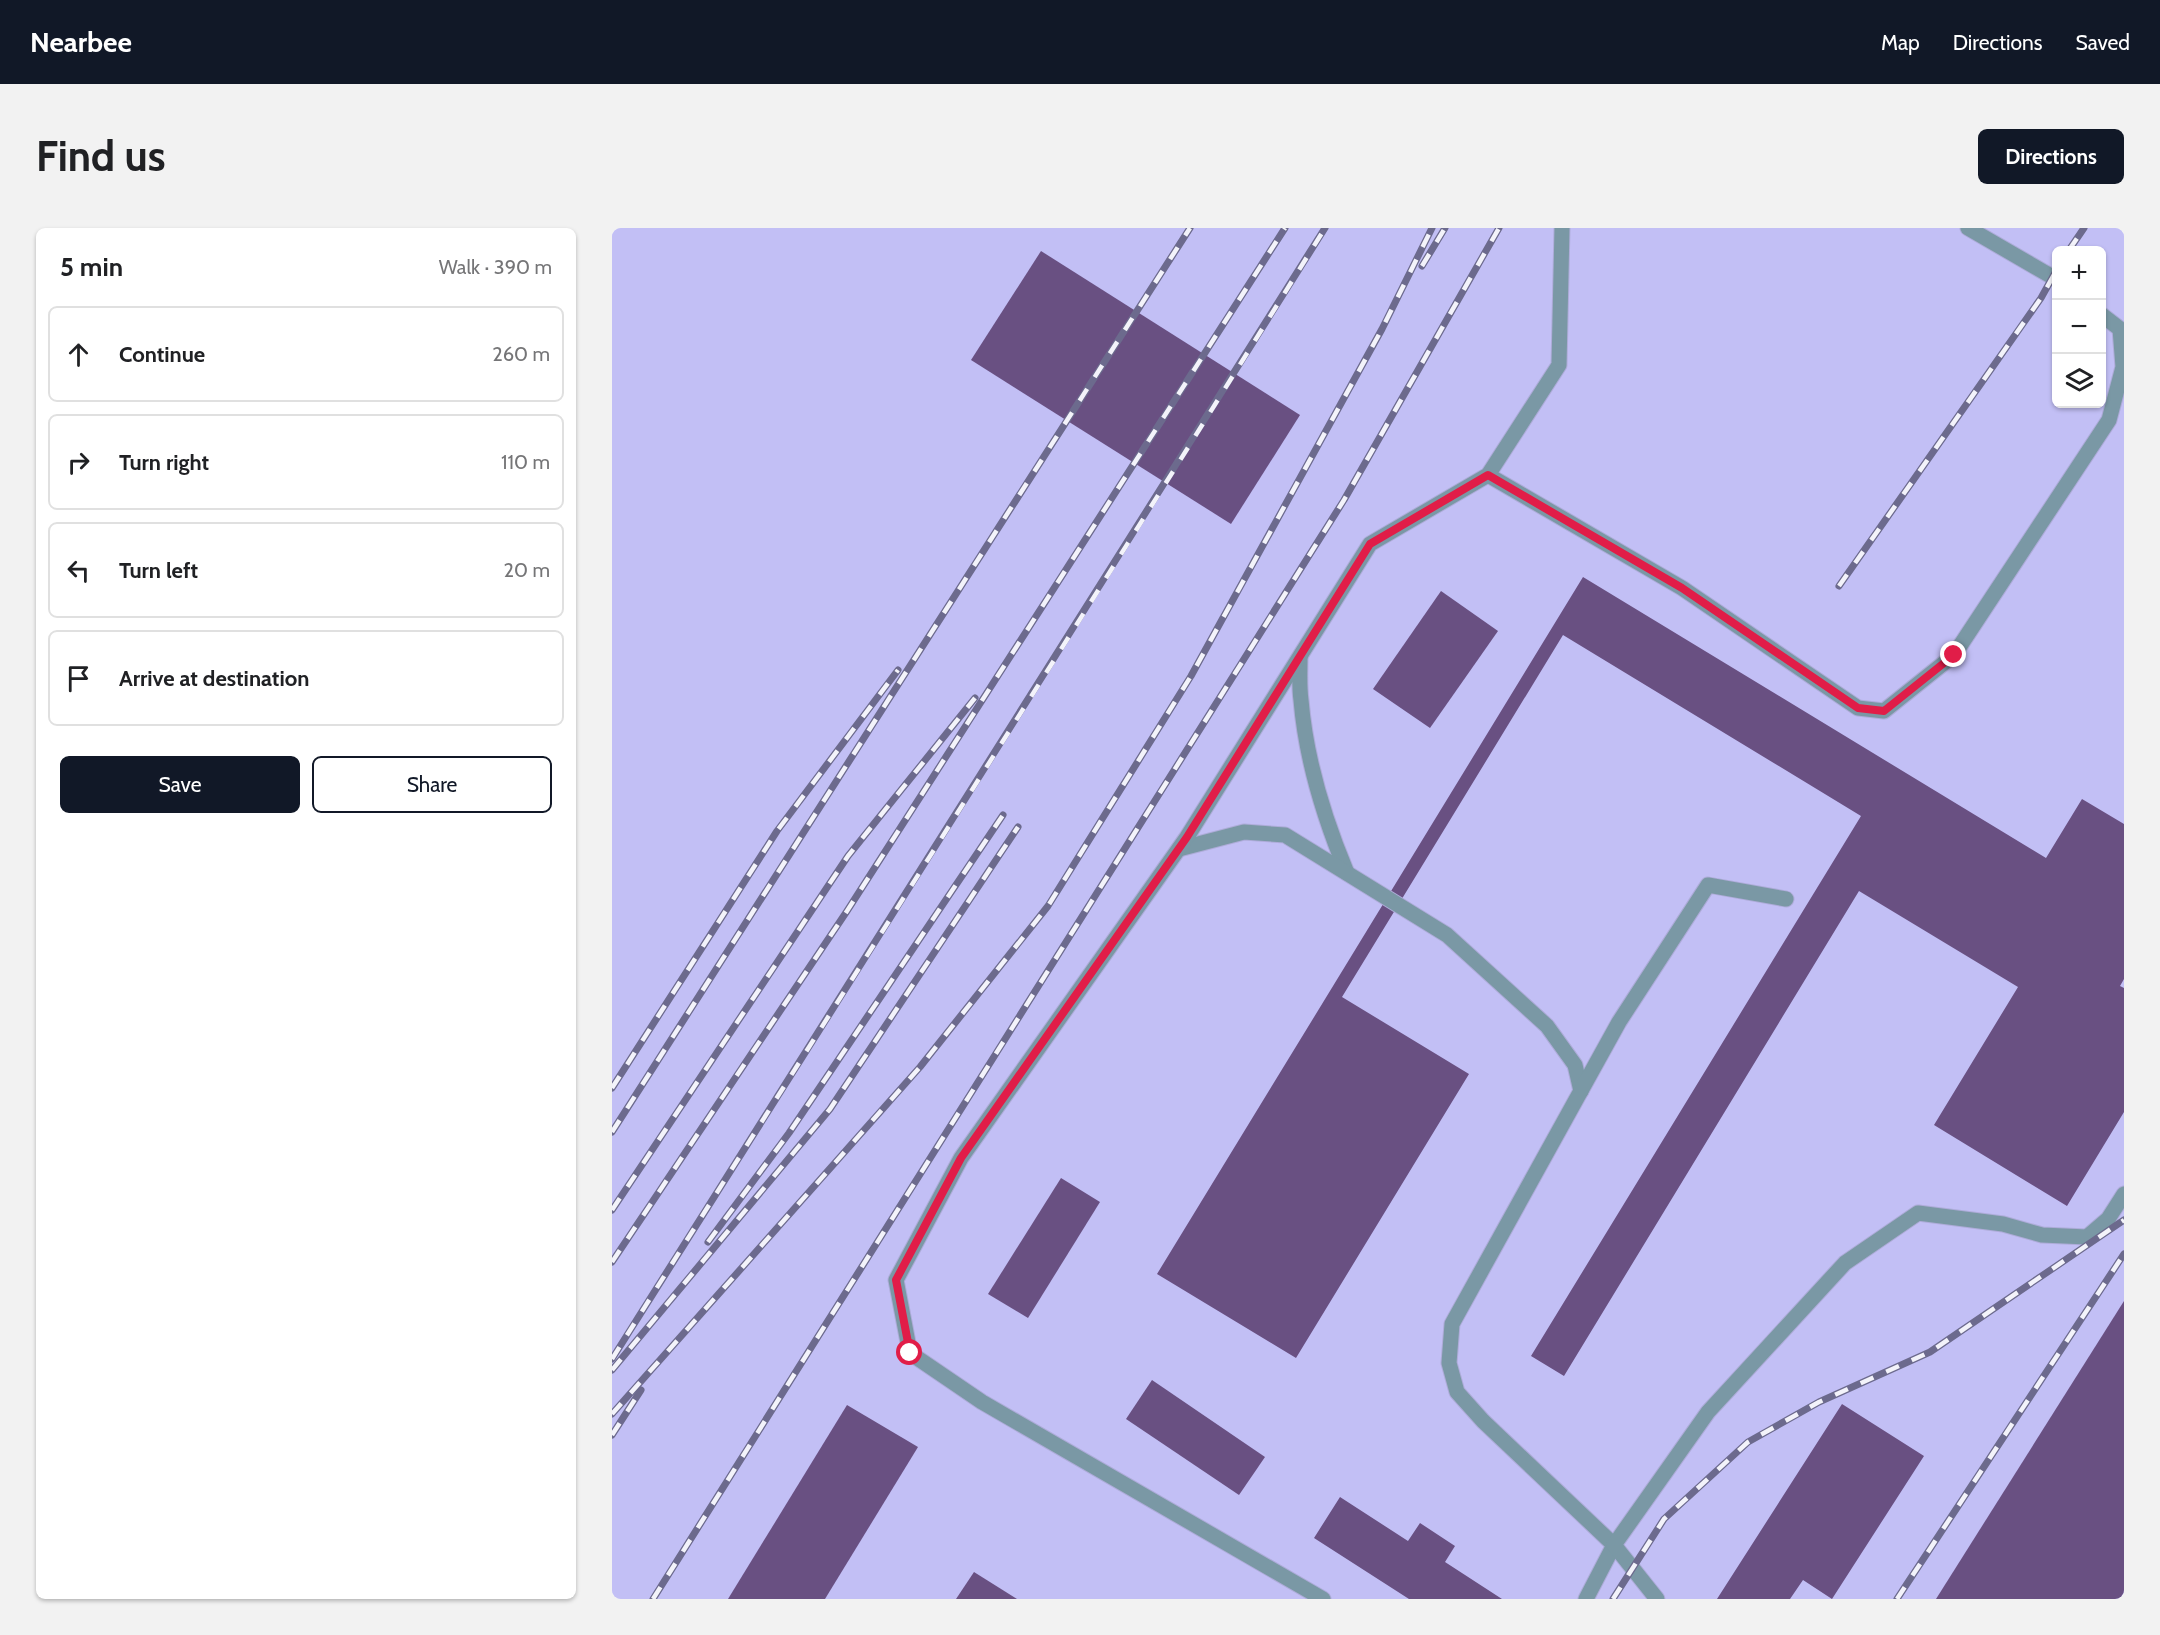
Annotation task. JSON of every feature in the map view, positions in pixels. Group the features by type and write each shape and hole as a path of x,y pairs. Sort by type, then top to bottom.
{"lane":[{"path":"1323,1599 982,1402 910,1353 896,1280 961,1158 1179,849 1370,544 1488,475 1559,365 1562,228"},
{"path":"1968,228 2052,277"},
{"path":"1488,475 1682,588 1858,708 1884,711 1954,655 2109,420 2123,366 2120,329 2106,318"},
{"path":"1300,657 1300,700 1315,784 1330,833 1347,873"},
{"path":"1179,849 1244,832 1285,835 1447,935 1547,1026 1575,1065 1581,1091"},
{"path":"1657,1599 1614,1545 1483,1421 1457,1392 1449,1363 1452,1324 1619,1022 1708,885 1786,899"},
{"path":"1586,1599 1614,1545 1708,1412 1845,1263 1918,1213 2003,1224 2042,1235 2087,1237 2108,1219 2124,1194"}],"shaded area":[{"path":"612,228 2124,228 2124,1599 612,1599"}],"building":[{"path":"1041,251 1300,415 1231,524 971,360"},
{"path":"1583,577 2046,858 2082,799 2124,824 2124,979 2120,986 2124,988 2124,1112 2067,1206 1934,1125 2018,987 1859,891 1564,1376 1531,1356 1861,816 1563,635 1342,997 1469,1074 1296,1358 1157,1274"},
{"path":"1441,591 1498,631 1430,728 1373,689"},
{"path":"1061,1178 1100,1202 1028,1318 988,1294"},
{"path":"2124,1301 2124,1599 1936,1599"},
{"path":"1152,1380 1265,1457 1239,1495 1126,1419"},
{"path":"1842,1404 1924,1456 1832,1599 1803,1580 1790,1599 1717,1599"},
{"path":"847,1405 918,1447 825,1599 728,1599"},
{"path":"1340,1497 1408,1541 1420,1523 1455,1546 1445,1562 1502,1599 1409,1599 1314,1538"},
{"path":"974,1572 1017,1599 956,1599"}],"railway":[{"path":"612,1132 1190,228"},
{"path":"612,1262 847,911 1285,228"},
{"path":"612,1359 1325,228"},
{"path":"612,1414 920,1067 1048,906 1191,676 1382,329 1432,228"},
{"path":"1422,266 1445,228"},
{"path":"653,1599 1344,500 1499,228"},
{"path":"2072,246 2084,228"},
{"path":"1839,586 2041,298 2052,278"},
{"path":"612,1088 777,831 898,670"},
{"path":"612,1210 848,856 975,698"},
{"path":"708,1242 789,1133 1003,815"},
{"path":"612,1370 830,1109 1018,827"},
{"path":"1613,1599 1664,1519 1748,1442 1819,1402 1930,1352 2124,1220"},
{"path":"1897,1599 2124,1254"},
{"path":"612,1435 641,1390"}],"route":[{"path":"910,1353 896,1280 961,1158 1187,837 1370,544 1488,475 1682,588 1858,708 1884,711 1954,655"}]}
